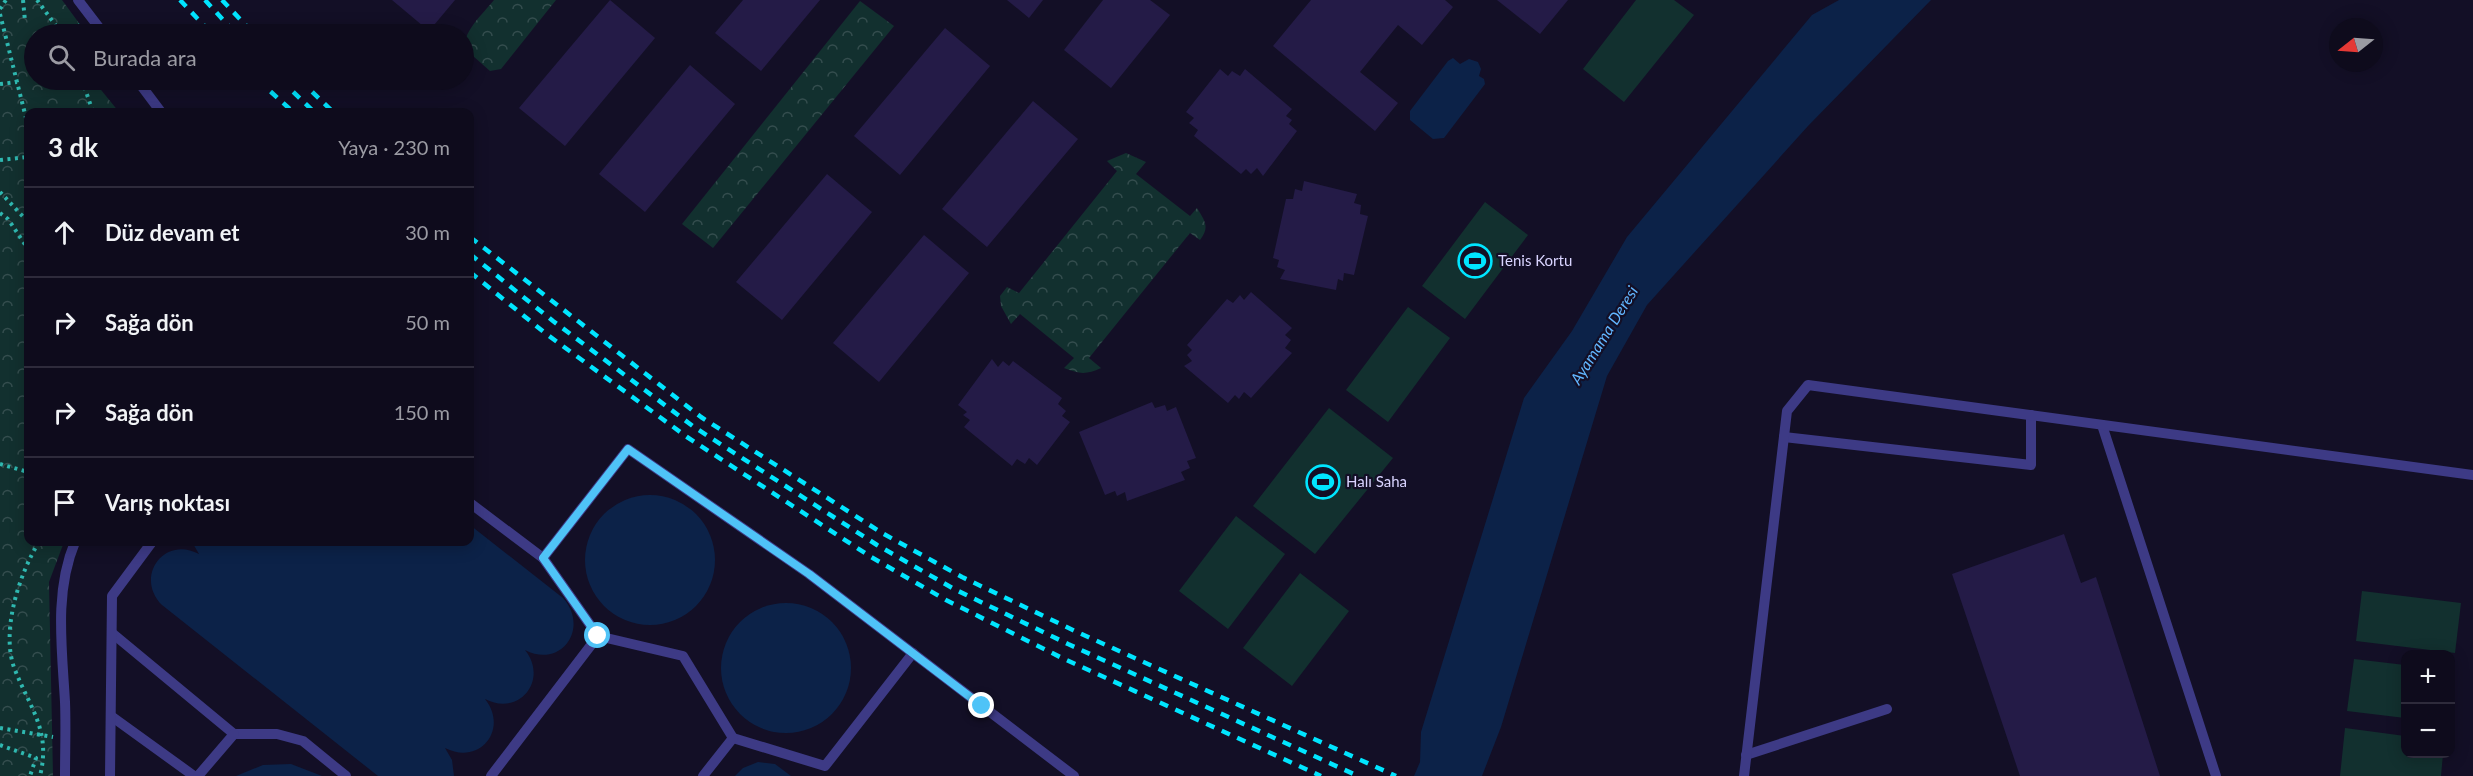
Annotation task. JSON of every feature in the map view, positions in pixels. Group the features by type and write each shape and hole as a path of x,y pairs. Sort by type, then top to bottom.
{"lane":[{"path":"78,0 96,24"},
{"path":"144,90 158,108"},
{"path":"1744,776 1787,411 1808,385 2473,475"},
{"path":"1784,437 2031,465 2031,416"},
{"path":"2102,425 2217,776"},
{"path":"543,558 628,449 809,574 1074,776"},
{"path":"474,506 543,558 598,636 683,656 733,738 825,766 913,653"},
{"path":"65,776 66,739 61,618 64,577 74,546"},
{"path":"110,776 112,596 149,546"},
{"path":"112,633 234,734 277,734 303,741 345,776"},
{"path":"491,776 598,636"},
{"path":"1746,755 1887,709"},
{"path":"111,716 196,776 234,734"},
{"path":"703,776 733,738"}],"path":[{"path":"0,9 6,0"},
{"path":"23,0 25,21"},
{"path":"37,0 56,24"},
{"path":"0,14 24,110"},
{"path":"0,84 17,82"},
{"path":"85,90 92,108"},
{"path":"0,160 24,157"},
{"path":"0,192 24,218"},
{"path":"0,213 8,219 24,243"},
{"path":"0,464 24,471"},
{"path":"37,546 14,600 10,644 14,669 36,714 45,748 40,776"},
{"path":"0,728 66,739"},
{"path":"0,745 36,758 30,776"}],"green space":[{"path":"0,0 62,0 80,24 24,24 24,90 101,90 116,108 24,108 24,546 62,546 49,582 53,776 0,776"},
{"path":"494,0 556,0 501,69 490,71 474,57 474,24"},
{"path":"1636,0 1674,0 1694,15 1624,102 1583,69"},
{"path":"860,1 894,26 713,248 682,224"},
{"path":"1126,153 1146,162 1136,174 1190,216 1197,208 1206,228 1200,240 1190,233 1089,358 1101,368 1087,373 1074,372 1064,368 1074,358 1020,314 1011,324 1001,306 1000,296 1007,287 1019,293 1117,171 1107,161"},
{"name":"Tenis Kortu","path":"1485,202 1528,235 1465,319 1422,286"},
{"path":"1408,307 1450,338 1388,422 1346,390"},
{"name":"Halı Saha","path":"1329,408 1393,458 1315,554 1253,506"},
{"path":"1236,516 1285,554 1228,629 1179,591"},
{"path":"1300,573 1349,611 1292,686 1243,648"},
{"path":"2362,591 2461,603 2455,653 2455,650 2430,650 2356,641"},
{"path":"2354,659 2401,665 2401,718 2347,711"},
{"path":"2345,728 2401,735 2401,758 2443,758 2441,776 2340,776"}],"water":[{"name":"Ayamama Deresi","path":"1839,0 1931,0 1808,126 1647,305 1607,376 1501,727 1482,776 1414,776 1420,762 1421,732 1524,398 1572,331 1627,237 1812,15"},
{"path":"1453,58 1460,64 1469,59 1478,62 1481,69 1479,76 1484,79 1485,84 1444,138 1433,139 1410,120 1410,111 1448,61"},
{"path":"650,495 675,500 696,514 710,535 715,560 710,585 696,606 675,620 650,625 625,620 604,606 590,585 585,560 590,535 604,514 625,500"},
{"path":"474,528 563,598 571,610 574,621 572,633 568,642 560,650 550,654 538,654 525,650 532,661 534,673 527,692 519,699 509,703 497,703 485,699 492,710 494,722 492,732 487,742 469,752 458,752 445,748 452,760 454,776 378,776 162,605 154,594 151,583 152,572 157,562 165,554 175,550 186,550 199,554 194,546 474,546"},
{"path":"786,603 811,608 832,622 846,643 851,668 846,693 832,714 811,728 786,733 761,728 740,714 726,693 721,668 726,643 740,622 761,608"},
{"path":"758,762 775,764 791,776 735,776 743,768"},
{"path":"291,764 322,776 236,776 263,765"}],"building":[{"path":"392,0 455,0 435,24 421,24"},
{"path":"610,0 655,38 565,146 519,108"},
{"path":"743,0 820,0 761,71 715,33"},
{"path":"1007,0 1043,0 1029,18"},
{"path":"1103,0 1150,0 1170,15 1111,88 1064,50"},
{"path":"1311,0 1445,0 1453,7 1422,45 1398,25 1360,72 1398,103 1375,131 1273,46"},
{"path":"1497,0 1568,0 1540,34"},
{"path":"945,28 990,66 900,175 854,136"},
{"path":"690,65 735,104 645,212 599,174"},
{"path":"1220,69 1228,76 1232,71 1240,76 1245,69 1292,109 1286,116 1292,120 1289,124 1297,131 1263,176 1257,168 1251,174 1246,169 1241,174 1194,136 1198,130 1189,123 1194,118 1186,112"},
{"path":"1033,101 1078,139 987,247 942,209"},
{"path":"827,174 872,212 782,320 736,282"},
{"path":"1304,181 1357,194 1354,203 1361,205 1360,214 1368,216 1354,275 1344,273 1343,281 1338,279 1336,290 1280,279 1285,270 1277,267 1279,260 1273,258 1286,199 1293,199 1295,189 1302,191"},
{"path":"924,235 969,273 879,382 833,343"},
{"path":"1251,292 1292,328 1285,335 1291,340 1285,348 1292,353 1251,398 1244,392 1239,399 1235,395 1228,403 1184,366 1192,361 1187,355 1192,350 1187,345 1227,299 1233,303 1240,295 1244,300"},
{"path":"992,359 998,367 1003,361 1009,366 1013,361 1062,398 1058,404 1066,411 1062,416 1070,422 1037,465 1029,458 1025,464 1017,459 1012,466 964,427 970,420 963,415 967,412 958,405"},
{"path":"1152,402 1155,408 1165,405 1167,411 1176,407 1196,458 1187,461 1190,468 1181,472 1185,480 1127,501 1125,492 1117,496 1115,491 1105,495 1079,432"},
{"path":"2064,534 2081,583 2096,577 2160,776 2020,776 1952,574"}],"railway":[{"path":"180,0 203,24"},
{"path":"205,0 227,24"},
{"path":"222,0 245,24"},
{"path":"269,90 289,108"},
{"path":"291,90 310,108"},
{"path":"310,90 329,108"},
{"path":"474,240 701,417 882,533 962,577 1075,631 1396,776"},
{"path":"474,257 553,321 694,427 877,545 954,589 1068,644 1358,776"},
{"path":"474,275 545,333 687,437 871,557 946,600 1060,657 1321,776"}],"place":[{"name":"Tenis Kortu","path":"1475,261"},
{"name":"Halı Saha","path":"1323,482"}],"route":[{"path":"598,636 543,558 628,449 809,574 982,706"}]}
